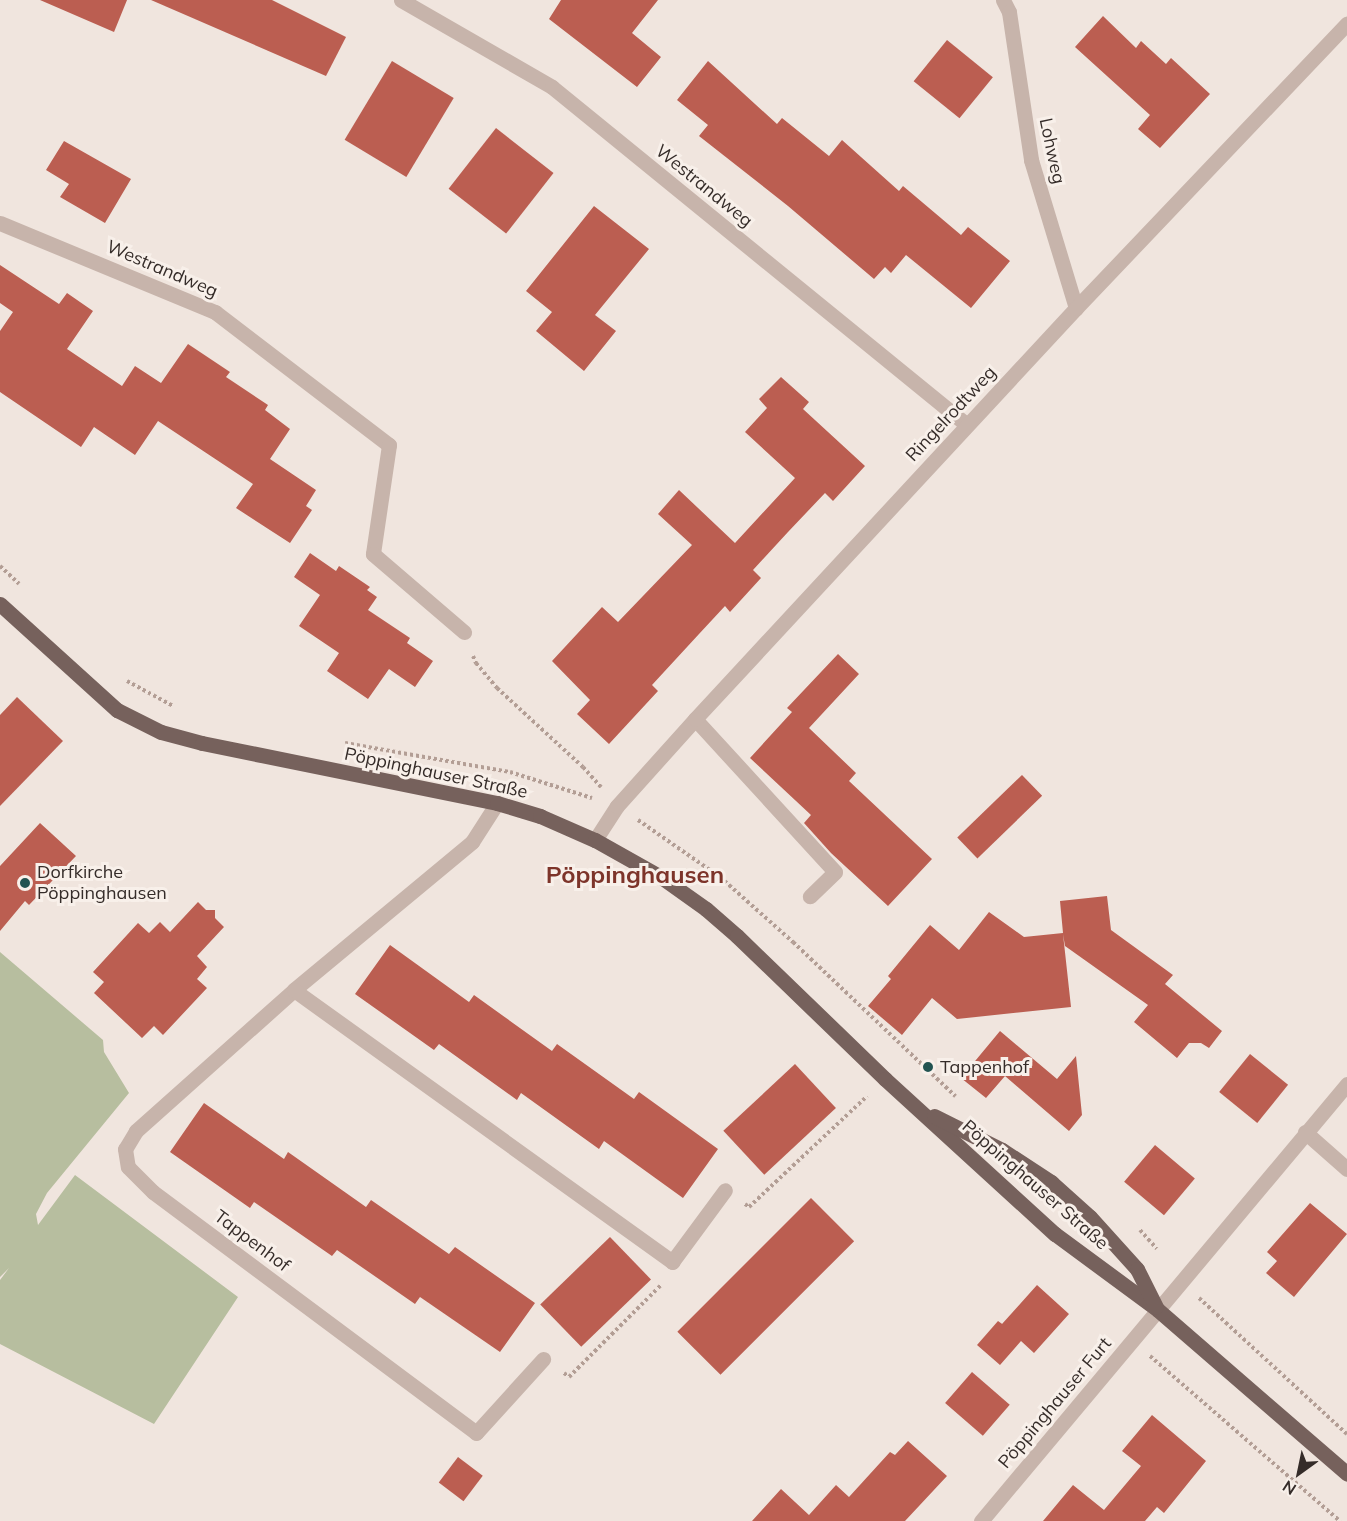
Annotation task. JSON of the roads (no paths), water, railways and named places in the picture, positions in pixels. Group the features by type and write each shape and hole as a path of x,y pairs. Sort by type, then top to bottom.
{"main road":[{"name":"Pöppinghauser Straße","path":"0,604 117,710 161,732 213,746 497,803 540,816 595,840 661,877 706,909 885,1079 1055,1234 1158,1310 1347,1474"},
{"name":"Pöppinghauser Straße","path":"918,1108 1002,1150 1051,1182 1090,1217 1137,1269 1158,1310"}],"street":[{"name":"Westrandweg","path":"401,0 552,87 968,425"},
{"name":"Lohweg","path":"1003,0 1009,12 1031,160 1076,308"},
{"name":"Ringelrodtweg","path":"595,840 617,806 695,719 1076,308 1347,23"},
{"name":"Westrandweg","path":"0,223 215,312 389,445 373,554 464,633"},
{"path":"695,719 836,872 810,896"},
{"name":"Tappenhof","path":"497,803 472,842 294,990 136,1131 125,1149 128,1167 153,1192 476,1433 543,1359"},
{"path":"294,990 672,1262 725,1190"},
{"path":"1158,1310 1347,1083"},
{"path":"1305,1132 1347,1169"},
{"name":"Pöppinghauser Furt","path":"981,1521 1158,1310"}],"place":[{"name":"Dorfkirche Pöppinghausen","path":"25,883"},
{"name":"Tappenhof","path":"928,1067"}],"district":[{"name":"Pöppinghausen","path":"635,875"}]}
